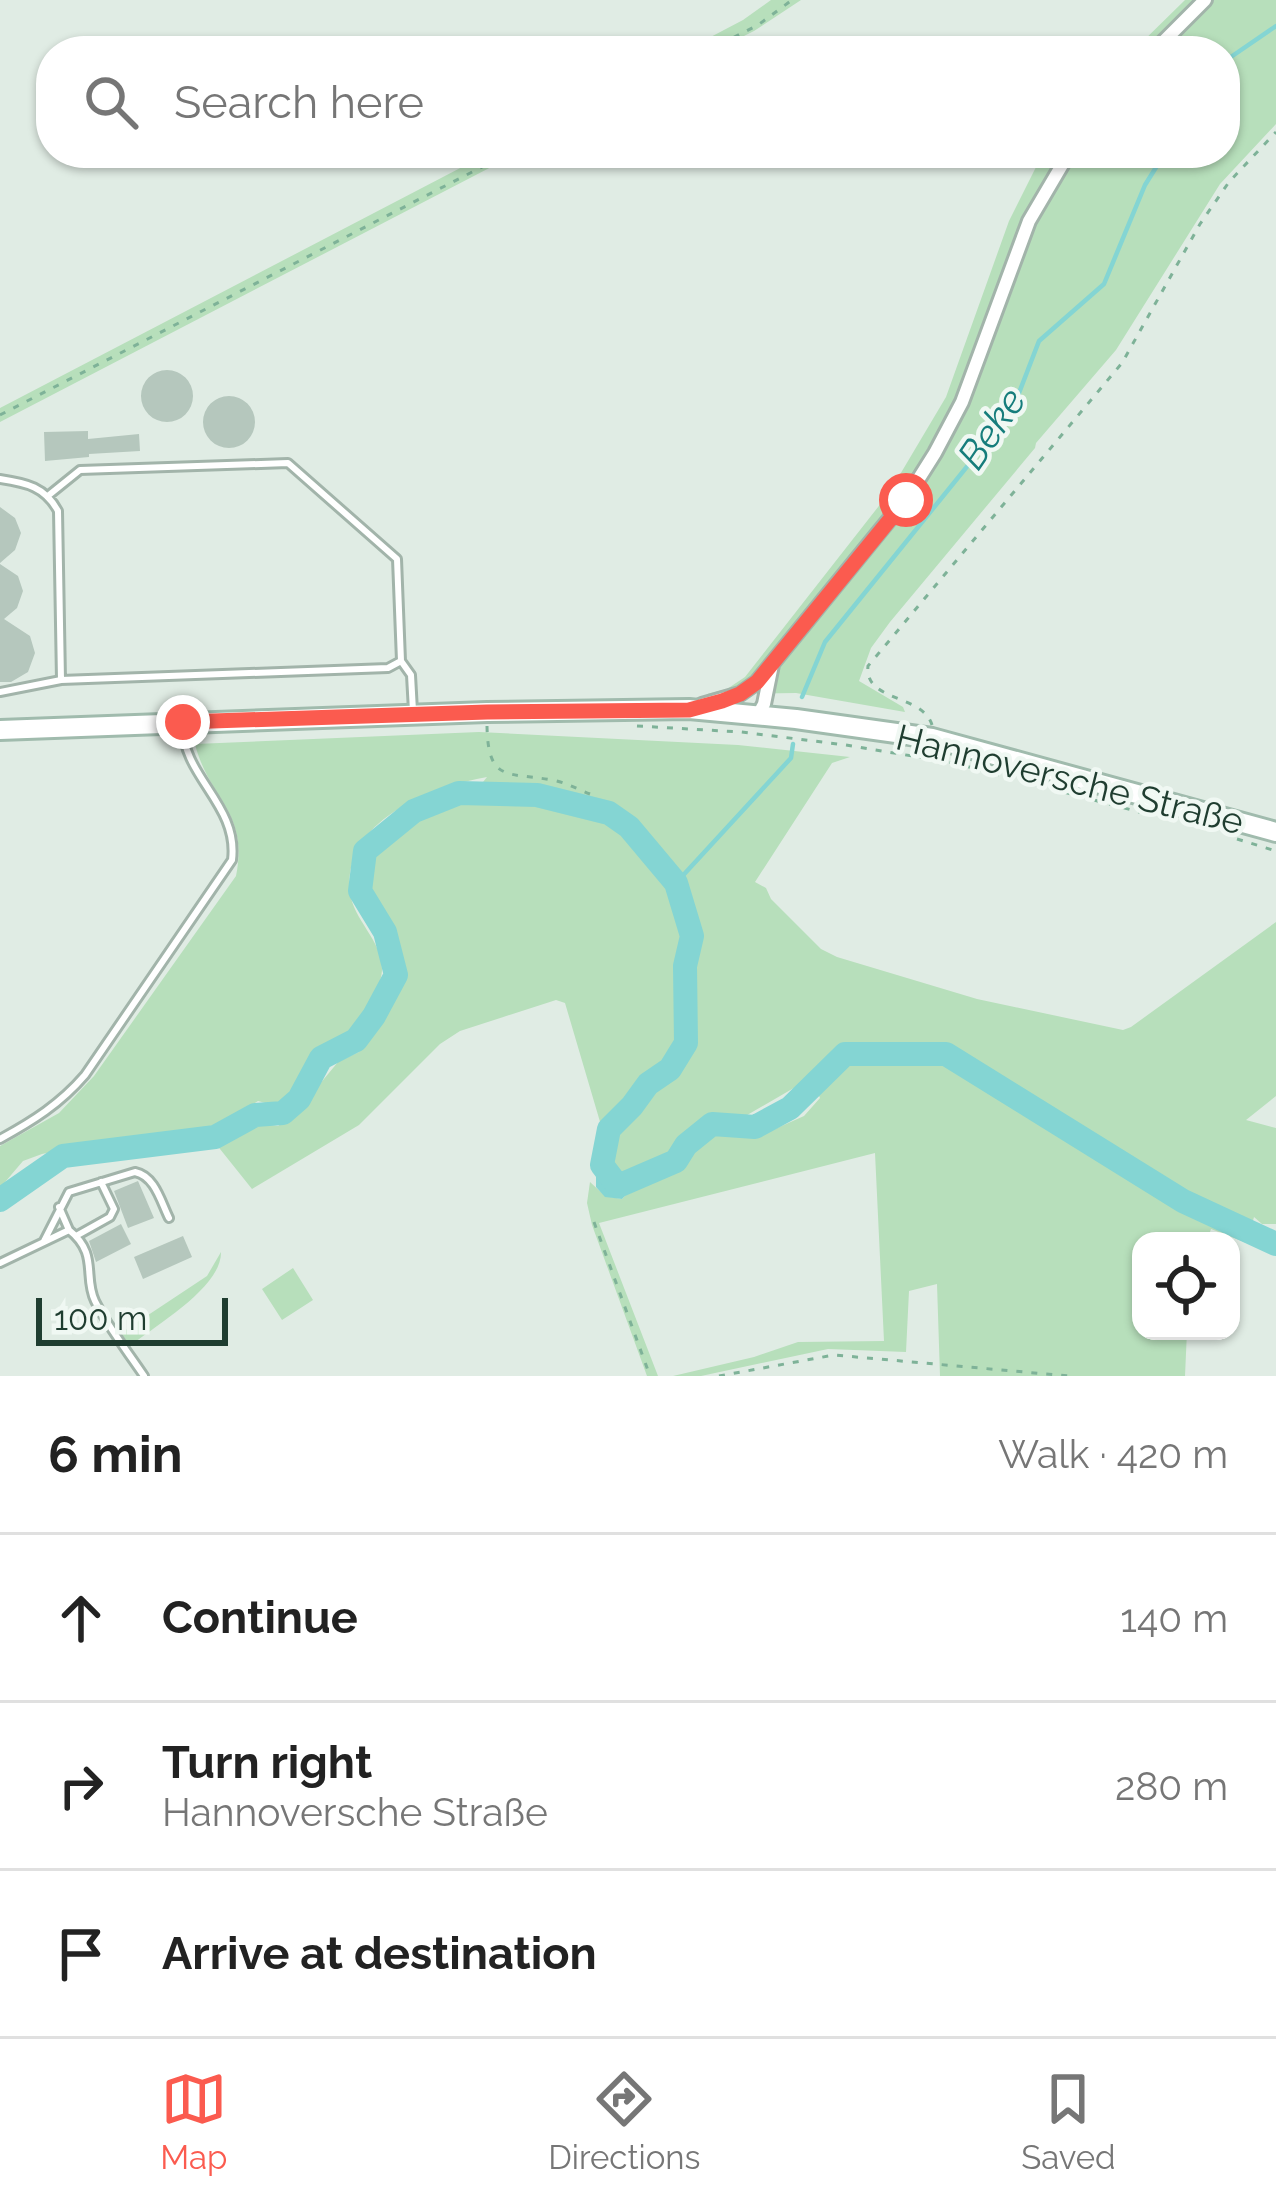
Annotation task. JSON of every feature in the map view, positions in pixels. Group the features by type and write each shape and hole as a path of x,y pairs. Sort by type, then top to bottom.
{"main road":[{"name":"Hannoversche Straße","path":"0,730 487,712 689,710 758,715 932,738 1276,832"}],"street":[{"path":"1169,36 1205,0"},
{"path":"758,715 754,703 772,665 906,500 935,453 962,402 1028,221 1060,168"},
{"path":"689,710 762,683"},
{"path":"762,683 778,706 796,719"}],"lane":[{"path":"49,495 80,470 288,463 397,559 401,662 411,675 412,715"},
{"path":"0,479 49,495 58,512 61,680"},
{"path":"0,692 61,680 388,668 401,662"},
{"path":"0,1139 46,1113 85,1076 232,860 232,830 190,756 183,722"},
{"path":"44,1241 69,1192 135,1172 151,1181 169,1218"},
{"path":"0,1263 110,1217 114,1209 101,1182"},
{"path":"59,1207 91,1265 93,1298 144,1376"}],"path":[{"path":"736,36 792,0"},
{"path":"932,730 932,718 925,710 869,682 868,666 1122,363 1200,224 1229,182 1276,132"},
{"path":"0,415 480,168"},
{"path":"487,712 487,736 499,770 512,776 556,780 590,794"},
{"path":"628,726 741,732 954,763 1155,816"},
{"path":"1222,834 1276,851"},
{"path":"594,1222 650,1376"},
{"path":"719,1376 834,1355 1069,1376"}],"green space":[{"path":"771,0 801,0 744,36 713,36"},
{"path":"1185,0 1276,0 1276,124 1240,163 1240,36 1148,36"},
{"path":"460,168 489,168 0,422 0,408"},
{"path":"1036,168 1235,168 1220,184 1116,350 871,648 859,681 905,712 796,693 707,694 727,689 745,677 889,493 946,397 1009,221"},
{"path":"479,732 738,745 850,757 832,763 755,882 766,888 771,899 821,949 977,999 1123,1030 1276,922 1276,1096 1246,1120 1276,1128 1276,1224 1262,1224 1254,1217 1247,1243 1240,1240 1240,1232 1211,1229 1132,1232 1132,1340 1187,1340 1185,1376 940,1376 937,1284 909,1291 906,1352 828,1349 701,1376 673,1376 798,1342 884,1341 875,1153 599,1223 658,1376 647,1376 592,1225 587,1203 590,1182 605,1196 622,1199 634,1186 684,1168 699,1144 722,1132 759,1136 804,1116 820,1098 811,1078 742,1118 715,1116 685,1133 670,1157 629,1173 611,1170 565,1003 556,1000 460,1031 440,1044 359,1125 252,1189 216,1144 254,1123 278,1126 295,1114 338,1062 359,1052 399,992 402,975 392,931 369,890 372,857 430,812 471,797 487,777 417,799 375,827 360,845 351,867 350,892 381,959 379,985 359,1021 324,1048 288,1097 277,1106 258,1101 213,1130 124,1137 42,1154 23,1161 0,1188 0,1146 59,1113 94,1076 236,876 237,836 195,744"},
{"path":"221,1252 200,1292 130,1346 121,1333 207,1276"},
{"path":"293,1268 313,1300 282,1320 262,1289"}],"water":[{"path":"611,1159 612,1170 641,1170 645,1181 622,1199 605,1197 596,1187 596,1174"}],"building":[{"path":"167,370 185,378 193,396 185,414 167,422 149,414 141,396 149,378"},
{"path":"229,396 247,404 255,422 247,440 229,448 211,440 203,422 211,404"},
{"path":"88,431 88,439 139,434 140,451 45,461 44,432"},
{"path":"0,507 15,518 21,533 15,550 0,563"},
{"path":"0,564 18,576 23,591 17,608 4,619 30,636 35,653 28,672 11,682 0,682"},
{"path":"138,1181 154,1218 128,1228 114,1191"},
{"path":"121,1224 131,1244 96,1262 89,1241"},
{"path":"183,1236 192,1257 143,1279 134,1257"}],"waterway":[{"name":"Beke","path":"1240,51 1276,26"},
{"name":"Beke","path":"802,697 825,642 1012,411 1039,341 1104,284 1156,168"},
{"name":"Beke","path":"676,883 791,758 793,744"},
{"path":"0,1200 63,1156 215,1137 255,1115 283,1113 299,1099 321,1058 356,1040 396,975 385,932 360,891 365,851 414,811 459,793 537,795 609,813 629,827 676,883 692,936 685,966 686,1043 670,1069 648,1084 609,1129 602,1165 618,1186 676,1161 686,1145 712,1124 755,1127 790,1108 845,1054 946,1054 1183,1201 1276,1244"}],"route":[{"path":"183,722 689,710 722,701 757,682 906,500"}]}
